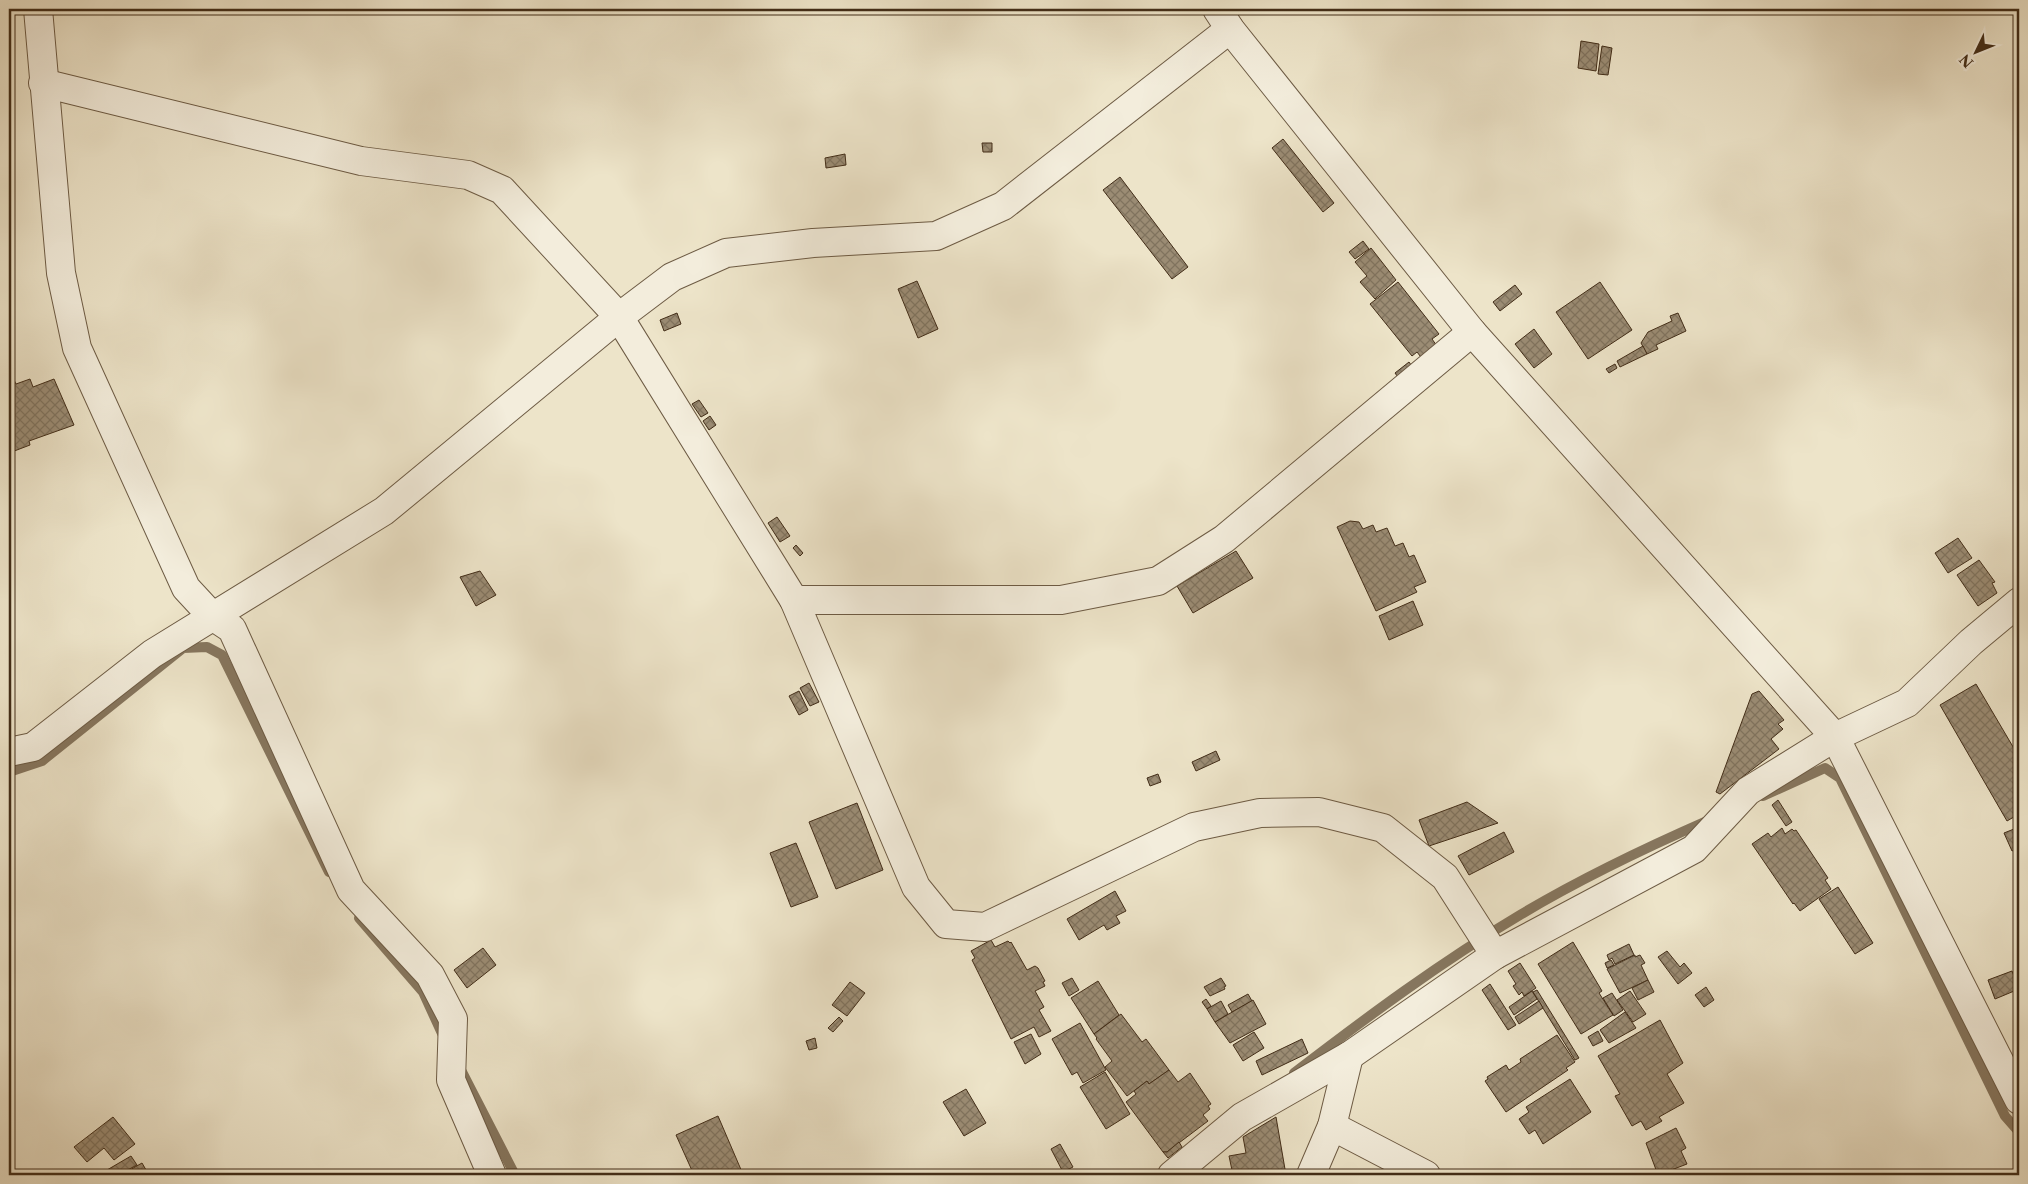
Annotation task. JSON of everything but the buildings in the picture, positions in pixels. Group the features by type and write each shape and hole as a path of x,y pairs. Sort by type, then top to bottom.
{"street":[{"path":"38,9 61,273 77,348 186,588 211,615 232,629 352,890 430,975 453,1019 451,1080 492,1175"},
{"path":"9,752 33,747 152,654 211,615 384,511 619,317 672,276 726,253 813,243 936,236 1003,206 1223,19 1472,332 1835,737 2019,1100"},
{"path":"43,82 361,161 468,175 502,190 619,317 794,600 916,887 946,924 985,927 1194,827 1260,813 1319,812 1383,828 1445,877 1496,955"},
{"path":"794,600 1060,600 1158,581 1224,539 1472,332"},
{"path":"1172,1175 1242,1117 1348,1056 1496,955 1694,849 1748,792 1835,737 1907,703 1971,642 2019,602"},
{"path":"1310,1175 1332,1126 1348,1056"},
{"path":"1332,1126 1426,1175"}],"waterway":[{"path":"9,772 42,761 183,648 207,647 222,655 329,872"},
{"path":"1763,796 1825,768 1840,778 2005,1116 2019,1132"},
{"path":"1294,1073 1405,991 1520,915 1613,864 1709,820"},
{"path":"359,918 423,992 445,1040"},
{"path":"459,1066 515,1175"}]}
